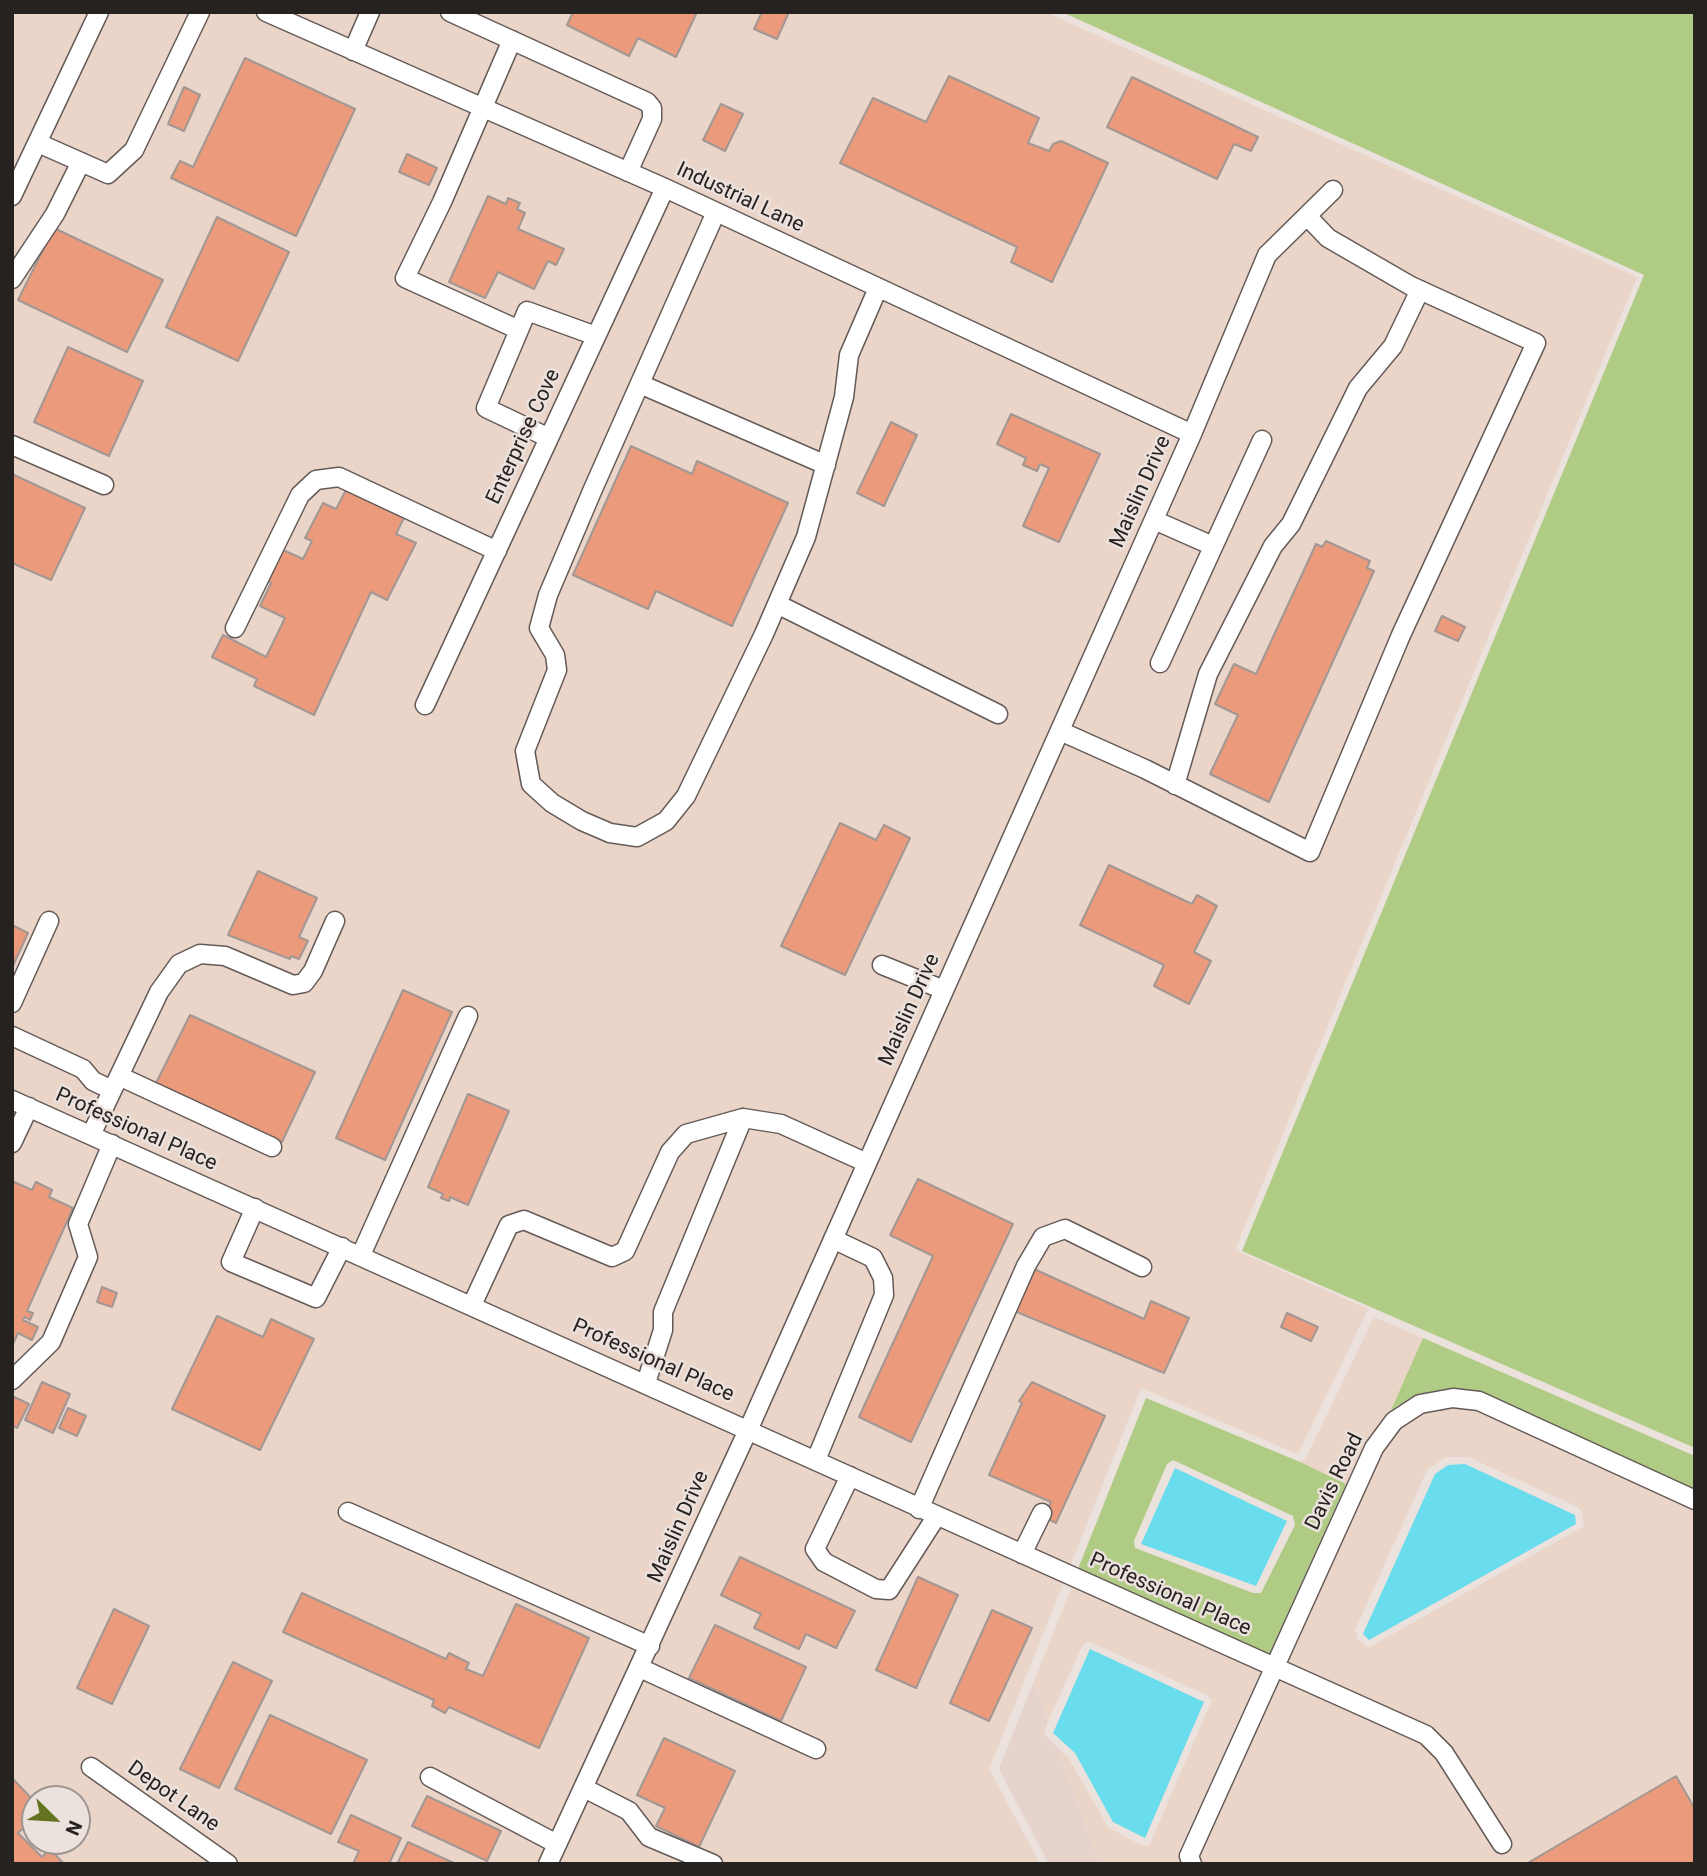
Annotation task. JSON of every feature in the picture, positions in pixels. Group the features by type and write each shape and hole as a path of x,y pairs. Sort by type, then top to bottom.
{"street":[{"path":"12,196 99,12"},
{"path":"37,143 108,174 134,150 200,12"},
{"name":"Industrial Lane","path":"266,12 665,188 1192,434"},
{"path":"353,51 370,12"},
{"path":"450,12 647,102 652,108 652,118 628,172"},
{"path":"512,40 442,202 405,278 519,330"},
{"path":"12,279 55,214 81,162"},
{"name":"Enterprise Cove","path":"425,705 665,188"},
{"name":"Maislin Drive","path":"554,1858 1154,520 1267,255 1333,190"},
{"path":"716,212 553,583 538,628 555,654 557,670 525,751 530,784 552,803 610,833 637,837 666,821 686,796 806,537 844,397 849,355 878,288"},
{"path":"1060,731 1310,852 1401,635 1536,343 1420,290 1328,238 1307,216"},
{"path":"1175,785 1208,674 1273,546 1291,524 1358,388 1393,346 1420,290"},
{"path":"549,438 486,408 527,311 596,336"},
{"path":"640,384 826,465"},
{"path":"1160,663 1262,440"},
{"path":"12,445 104,485"},
{"path":"235,628 300,495 316,480 339,477 497,551"},
{"path":"1154,520 1213,546"},
{"path":"777,604 998,714"},
{"path":"12,1003 49,921"},
{"path":"91,1135 159,992 179,964 200,954 225,956 293,985 304,983 313,971 335,921"},
{"path":"882,965 944,990"},
{"path":"360,1255 468,1016"},
{"path":"12,1036 83,1069 93,1081 115,1083 272,1147"},
{"path":"12,1143 20,1104"},
{"name":"Professional Place","path":"20,1104 749,1428 936,1517 1426,1735 1444,1753 1502,1844"},
{"path":"646,1383 663,1330 663,1312 743,1118"},
{"path":"472,1305 509,1225 524,1220 612,1257 625,1251 670,1152 686,1134 743,1118 781,1124 867,1163"},
{"path":"12,1380 51,1342 88,1257 78,1224 112,1144"},
{"path":"255,1208 231,1262 316,1298 342,1247"},
{"path":"919,1509 1026,1266 1043,1237 1065,1229 1142,1267"},
{"path":"816,1460 884,1295 883,1278 873,1258 833,1239"},
{"name":"Davis Road","path":"1192,1864 1189,1856 1274,1667 1374,1448 1394,1421 1420,1404 1453,1398 1479,1401 1695,1500"},
{"path":"850,1476 816,1549 824,1562 876,1589 888,1590 936,1517"},
{"path":"348,1512 650,1646"},
{"path":"1022,1554 1042,1513"},
{"path":"640,1668 817,1749"},
{"name":"Depot Lane","path":"91,1767 228,1864"},
{"path":"430,1777 554,1858"},
{"path":"584,1788 629,1811 649,1838 713,1864"}],"shaded area":[{"path":"12,12 1045,12 1637,277 1235,1250 1368,1309 1298,1454 1141,1388 989,1769 1040,1864 12,1864"},
{"path":"1374,1317 1423,1338 1391,1410 1364,1444 1346,1484 1300,1462 1306,1458"},
{"path":"1454,1407 1477,1410 1695,1510 1695,1864 1202,1864 1199,1857 1382,1453 1401,1427 1425,1413","holes":["1446,1457 1468,1457 1578,1507 1582,1512 1584,1526 1368,1648 1357,1639 1355,1630 1427,1470"]},
{"path":"1072,1586 1261,1671 1179,1851 1182,1864 1099,1864 1058,1748 1068,1757 1108,1827 1141,1845 1149,1846 1212,1700 1207,1695 1088,1641 1082,1646 1048,1721 1034,1681"},
{"path":"1034,1681 1048,1721 1044,1734 1058,1748 1099,1864 1049,1864 999,1769"}],"green space":[{"path":"1062,12 1695,12 1695,1448 1242,1251 1644,275"},
{"path":"1423,1338 1695,1456 1695,1490 1483,1393 1450,1389 1417,1394 1391,1410"},
{"path":"1146,1398 1346,1484 1269,1655 1078,1569","holes":["1173,1460 1293,1516 1295,1525 1261,1593 1253,1593 1135,1548 1134,1541 1167,1464"]}],"water":[{"path":"1465,1464 1575,1515 1576,1524 1369,1640 1363,1634 1435,1474 1448,1465"},
{"path":"1175,1468 1287,1521 1256,1586 1141,1544"},
{"path":"1090,1649 1204,1702 1145,1838 1113,1822 1075,1753 1053,1733"}],"building":[{"path":"573,12 697,12 676,57 638,38 629,56 567,25"},
{"path":"762,12 789,12 777,39 754,29"},
{"path":"245,58 355,109 296,236 171,178 180,161 193,167"},
{"path":"949,76 1039,118 1028,143 1049,151 1053,144 1061,141 1108,163 1052,282 1011,262 1017,247 840,163 873,98 926,122"},
{"path":"1132,77 1258,137 1251,151 1234,144 1217,179 1107,127"},
{"path":"184,87 200,95 184,131 168,124"},
{"path":"721,104 743,114 725,151 703,140"},
{"path":"407,154 437,168 429,185 399,172"},
{"path":"488,196 506,204 508,198 520,203 517,209 525,213 518,229 564,249 556,265 548,261 534,289 498,272 485,298 449,282"},
{"path":"217,217 289,252 238,361 166,327"},
{"path":"54,228 163,280 127,352 18,300"},
{"path":"68,347 143,381 109,456 34,422"},
{"path":"1011,414 1100,454 1059,542 1023,526 1049,468 1040,464 1037,471 1023,465 1026,458 997,444"},
{"path":"891,422 917,435 884,506 857,493"},
{"path":"631,446 692,474 697,461 788,503 732,626 656,591 648,609 573,575"},
{"path":"12,474 85,508 51,580 12,563"},
{"path":"346,490 404,518 396,534 416,543 387,600 371,592 314,715 254,686 257,679 212,657 223,635 266,657 285,618 260,606 271,583 266,580 281,549 303,559 312,541 305,538 323,503 336,509"},
{"path":"1326,541 1370,561 1367,568 1374,571 1269,802 1210,774 1238,715 1215,704 1234,664 1256,674 1316,544 1322,547"},
{"path":"1442,616 1465,627 1458,641 1435,631"},
{"path":"840,823 876,840 884,825 910,838 845,975 781,946"},
{"path":"1109,865 1192,904 1197,895 1217,906 1194,952 1211,961 1189,1004 1154,986 1164,965 1080,925"},
{"path":"258,871 317,898 299,937 308,941 299,959 291,956 290,959 228,935"},
{"path":"12,925 28,933 12,968"},
{"path":"403,990 452,1012 385,1160 336,1138"},
{"path":"190,1015 315,1072 282,1142 156,1083"},
{"path":"468,1094 509,1111 468,1205 450,1197 449,1201 441,1198 443,1194 428,1187"},
{"path":"918,1179 1013,1224 911,1442 859,1417 933,1256 890,1235"},
{"path":"12,1181 32,1190 36,1182 52,1190 49,1197 73,1208 27,1311 33,1313 30,1320 25,1317 23,1320 38,1327 32,1340 18,1333 12,1346"},
{"path":"1034,1269 1144,1319 1151,1301 1189,1318 1164,1373 1012,1310 1025,1280 1029,1282"},
{"path":"102,1287 117,1293 112,1307 97,1302"},
{"path":"1287,1313 1318,1327 1311,1341 1281,1327"},
{"path":"217,1316 263,1337 271,1319 314,1339 260,1450 172,1409"},
{"path":"42,1382 70,1394 53,1433 25,1420"},
{"path":"1032,1382 1105,1416 1056,1523 1044,1517 1051,1502 989,1475 1022,1403 1019,1401"},
{"path":"12,1396 29,1404 17,1428 12,1425"},
{"path":"68,1408 86,1416 77,1436 59,1428"},
{"path":"740,1557 855,1611 836,1648 806,1634 799,1649 754,1628 761,1614 721,1595"},
{"path":"918,1577 958,1595 916,1688 876,1670"},
{"path":"302,1593 446,1659 449,1653 469,1663 466,1669 483,1676 516,1604 589,1638 539,1748 449,1707 445,1713 432,1706 434,1700 283,1632"},
{"path":"114,1609 149,1626 112,1704 77,1688"},
{"path":"992,1610 1032,1628 989,1721 950,1703"},
{"path":"715,1625 806,1667 781,1721 689,1678"},
{"path":"233,1662 272,1681 219,1788 180,1769"},
{"path":"270,1715 367,1760 331,1834 235,1789"},
{"path":"664,1738 735,1771 699,1847 656,1826 665,1808 637,1795"},
{"path":"1676,1776 1695,1809 1695,1864 1526,1864"},
{"path":"13,1779 21,1787 21,1830 18,1833 21,1836 21,1855 56,1855 64,1864 12,1864"},
{"path":"427,1796 501,1831 487,1861 412,1826"},
{"path":"351,1815 401,1838 389,1864 353,1864 359,1851 338,1842"},
{"path":"408,1842 456,1864 397,1864"}]}
